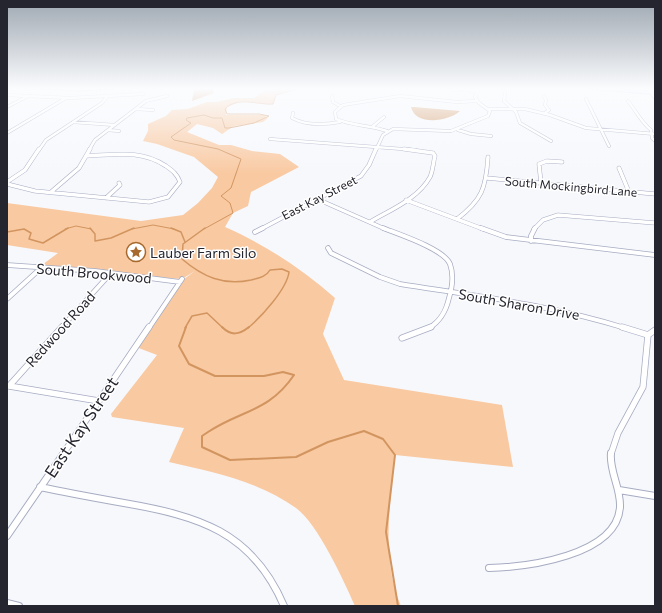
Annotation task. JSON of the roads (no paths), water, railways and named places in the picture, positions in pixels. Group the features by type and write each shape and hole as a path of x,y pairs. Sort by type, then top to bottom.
{"street":[{"path":"7,133 35,117"},
{"path":"7,183 25,170 46,140 81,117"},
{"path":"51,192 75,172 86,156 93,141 126,117"},
{"path":"292,117 292,118 299,121 324,123 340,122 387,131 402,129 443,132 458,130 471,134 492,136"},
{"path":"335,117 340,122"},
{"path":"372,127 384,117"},
{"path":"458,130 468,122 484,117"},
{"path":"517,117 520,123 551,141"},
{"path":"555,117 581,126 601,130 622,130 654,134"},
{"path":"595,117 596,123 609,146"},
{"path":"639,117 641,122 654,134 652,138 655,140"},
{"path":"73,122 114,125"},
{"path":"108,130 119,131"},
{"name":"East Kay Street","path":"255,232 365,173 372,163 382,136 387,131"},
{"path":"270,140 378,146 430,152 434,156 430,178 420,190 370,222"},
{"path":"7,183 30,190 149,202 159,201 169,196 178,186 180,180 177,174 155,159 133,154 86,156"},
{"path":"457,219 470,209 480,198 486,187 488,157"},
{"path":"541,183 539,164 546,161 562,162"},
{"path":"619,168 629,192"},
{"name":"South Mockingbird Lane","path":"487,178 655,194"},
{"path":"106,198 120,185 119,183"},
{"path":"317,199 443,256 451,268 450,292 446,311 440,320 427,329 402,338"},
{"path":"406,200 497,235 531,241 655,255"},
{"path":"531,241 531,234 534,229 546,218 558,215 655,223"},
{"name":"South Sharon Drive","path":"328,248 331,253 388,280 419,288 543,306 584,315 648,335"},
{"name":"South Brookwood","path":"7,265 181,280"},
{"path":"7,299 40,268"},
{"name":"Redwood Road","path":"8,386 111,273"},
{"name":"East Kay Street","path":"7,536 181,280"},
{"path":"489,568 508,569 551,561 574,553 603,537 618,519 620,510 619,490 612,468 612,449 622,425 643,386 648,335 655,330"},
{"path":"8,386 99,401"},
{"path":"40,487 186,516 213,526 231,537 253,557 276,585 284,606"},
{"path":"619,490 655,496"},
{"path":"7,603 18,606"}],"waterway":[{"path":"195,117 187,118 186,120 191,123 171,137 174,140 218,149 241,159 231,188 221,196 230,203 233,213 204,229"},
{"path":"209,117 222,118 225,128 254,123 268,117"},
{"path":"132,229 153,225 173,229"},
{"path":"67,228 76,226 91,229"},
{"path":"7,232 24,229 31,233 29,239 43,243 67,228"},
{"path":"91,229 95,234 95,241 111,238 134,228"},
{"path":"205,228 183,244 182,259 198,271 223,281 232,282 241,282 262,277 270,270 282,269 289,272 284,286 279,294 260,317 248,328"},
{"path":"173,229 181,232 185,242"},
{"path":"185,328 192,316 207,313 223,328"},
{"path":"186,327 179,346 189,364 215,376 264,376 283,372 294,375 275,396 265,403 220,425 202,436 202,447 230,460 296,457 328,442 364,431 383,439 395,455 386,532 398,606"},
{"path":"223,328 229,332 238,333 249,327"}],"place":[{"name":"Lauber Farm Silo","path":"136,252"}]}
